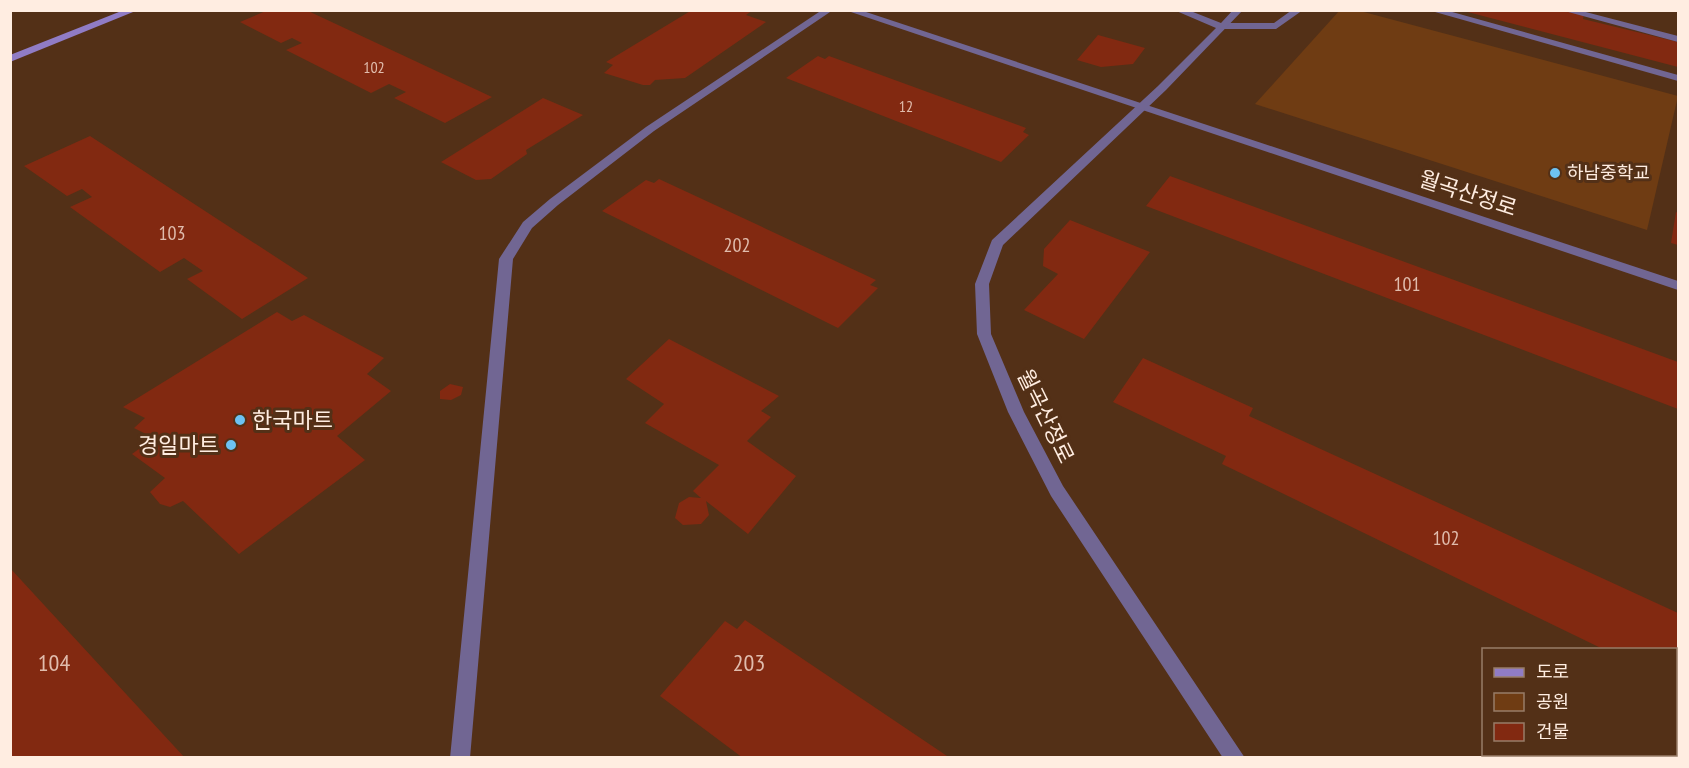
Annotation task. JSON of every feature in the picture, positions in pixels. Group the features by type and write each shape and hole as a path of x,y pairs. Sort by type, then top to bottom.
{"main road":[{"path":"10,59 134,10"}],"street":[{"path":"460,758 506,259 527,225 554,202 657,125 829,10"},
{"name":"월곡산정로","path":"849,10 1678,286"},
{"path":"1178,10 1221,26 1276,26 1299,10"},
{"path":"1141,108 1239,10"},
{"path":"1432,10 1678,78"},
{"path":"1565,10 1678,39"},
{"name":"월곡산정로","path":"1141,108 997,243 982,284 984,334 1016,412 1058,491 1235,758"}],"green space":[{"name":"하남중학교","path":"1340,10 1360,11 1678,96 1647,230 1255,104"}],"building":[{"path":"268,10 306,10 492,97 445,123 394,98 406,92 389,84 371,93 286,50 302,43 292,38 281,43 240,22"},
{"path":"692,10 753,10 746,15 766,22 685,78 655,80 650,85 643,85 604,73 613,65 606,62"},
{"path":"1460,10 1585,10 1583,19 1678,42 1678,67"},
{"path":"1098,35 1145,48 1133,64 1101,67 1077,60"},
{"path":"818,56 825,59 829,56 1026,128 1023,132 1029,135 1001,162 786,78"},
{"path":"543,98 583,115 526,150 527,154 491,179 476,180 441,162"},
{"path":"90,136 308,278 242,319 187,279 203,271 184,258 160,272 70,207 92,197 82,189 67,196 24,166"},
{"path":"1170,176 1678,362 1678,409 1146,206"},
{"path":"659,179 876,280 870,285 878,288 838,328 602,211 646,180 654,183"},
{"path":"1676,212 1678,213 1678,245 1671,243"},
{"path":"1070,220 1150,252 1084,339 1024,310 1058,274 1043,266 1044,249"},
{"path":"277,312 292,321 304,315 384,358 367,374 391,391 337,436 365,460 239,554 183,501 170,507 160,504 150,492 165,478 132,454 154,438 134,428 145,418 123,407"},
{"path":"669,339 779,396 761,411 771,417 747,441 796,476 748,534 706,501 709,515 701,524 683,525 675,518 679,503 689,497 701,498 693,491 719,465 645,423 664,404 626,379"},
{"path":"1143,358 1253,408 1249,416 1678,613 1678,685 1677,648 1601,648 1222,464 1226,456 1113,402"},
{"path":"450,384 463,387 461,395 451,400 440,399 440,391"},
{"path":"10,568 185,758 10,758"},
{"path":"745,620 950,758 743,758 660,696 725,621 737,629"}],"place":[{"name":"하남중학교","path":"1555,173"},
{"name":"한국마트","path":"240,420"},
{"name":"경일마트","path":"231,445"}]}
